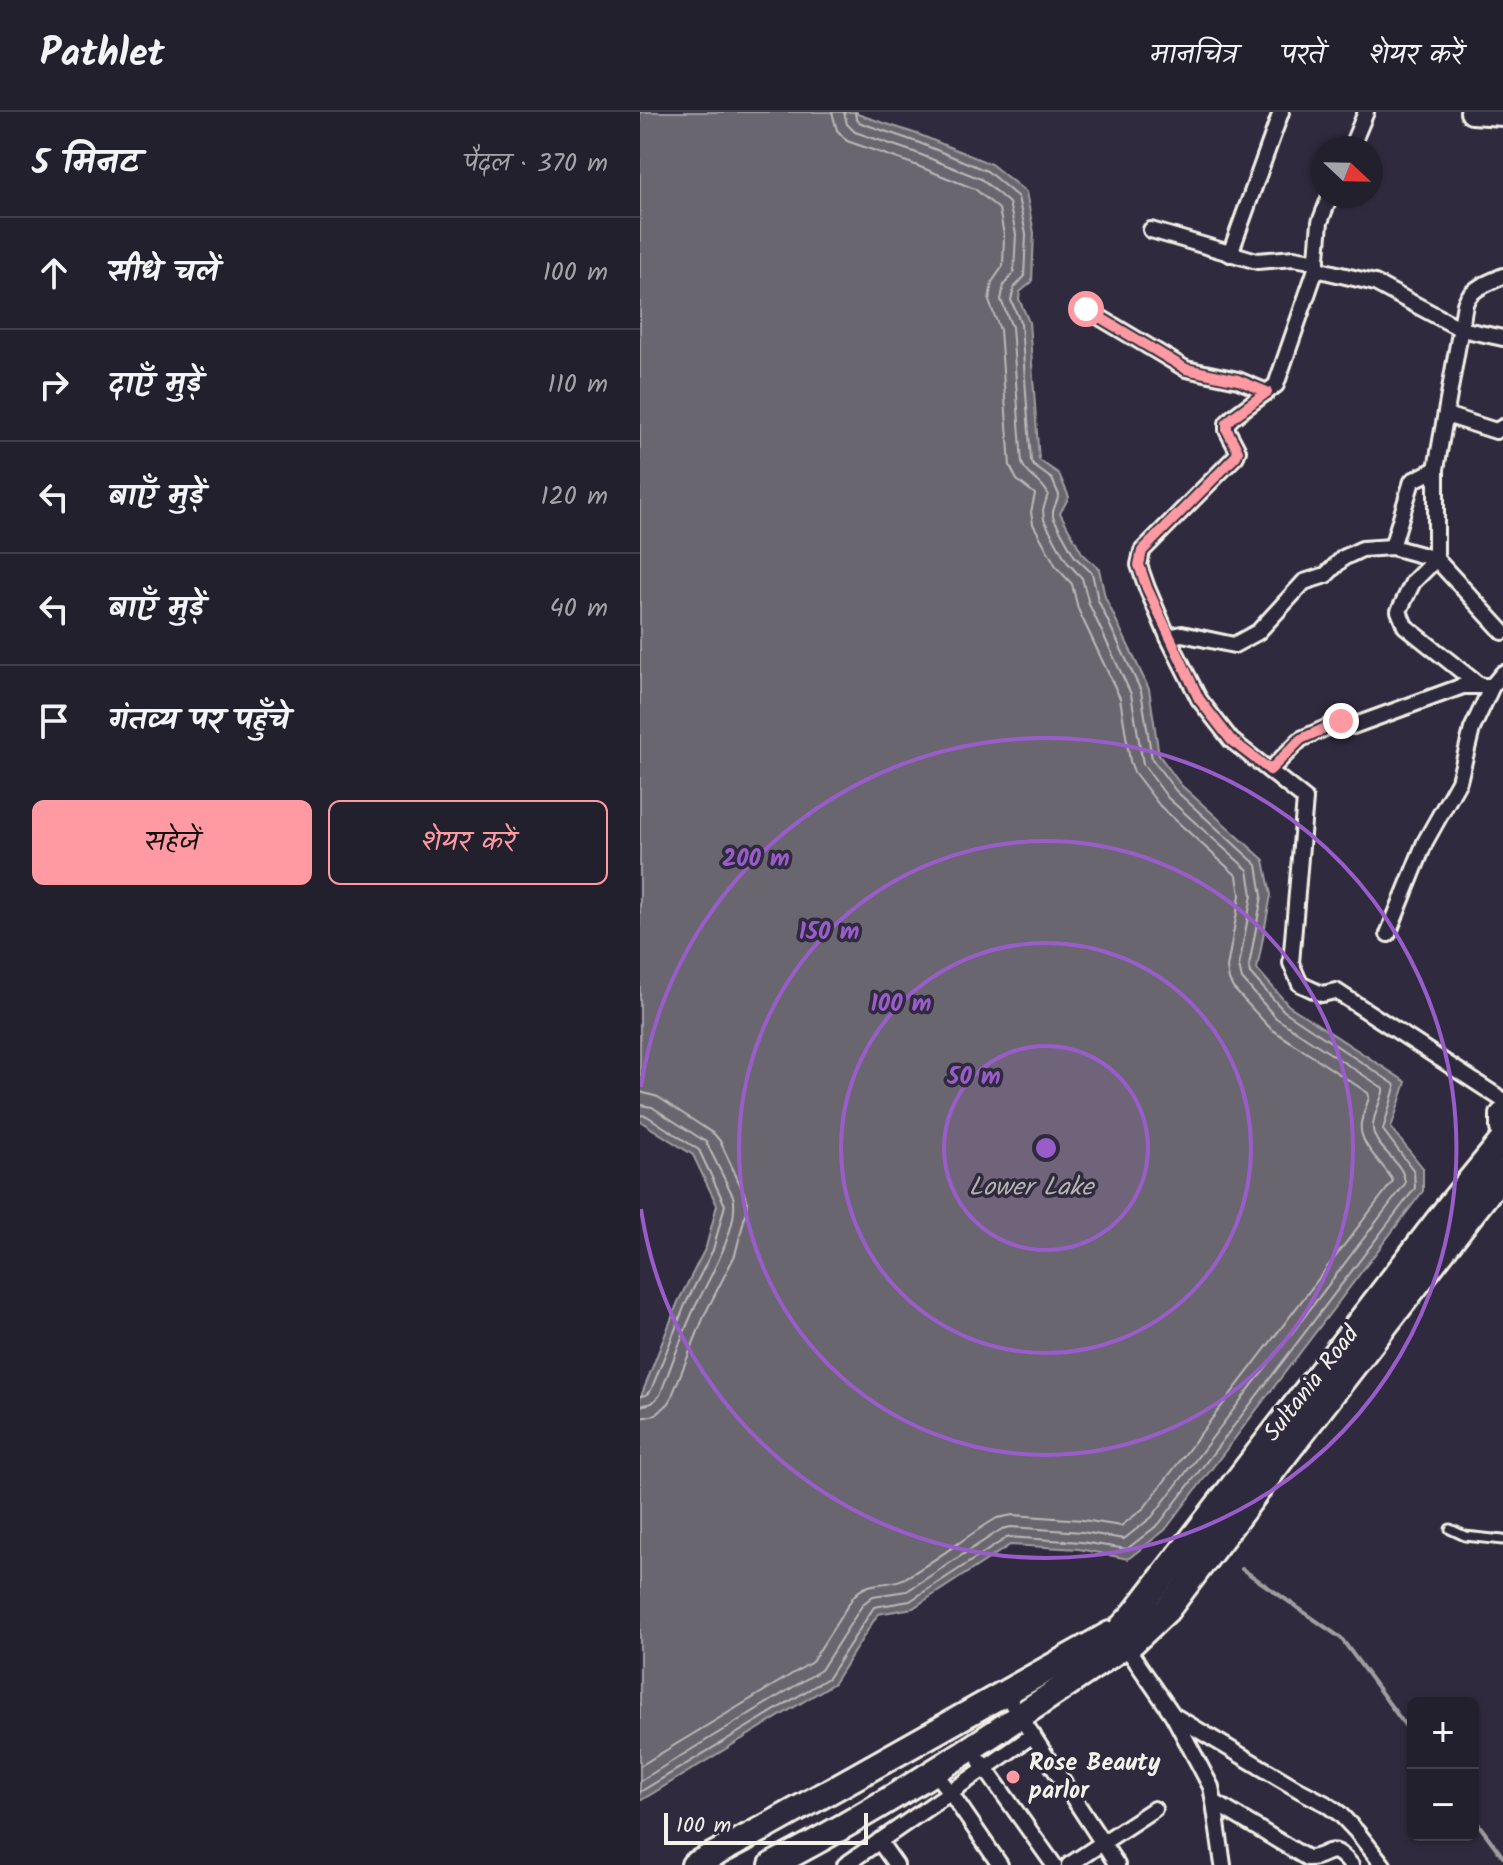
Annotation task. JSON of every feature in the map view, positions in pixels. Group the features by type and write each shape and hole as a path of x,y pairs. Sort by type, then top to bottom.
{"main road":[{"path":"1471,112 1503,114"},
{"path":"1503,1115 1503,1128"},
{"name":"Sultania Road","path":"694,1865 1005,1693 1122,1640 1134,1614 1503,1140"},
{"name":"Sultania Road","path":"779,1864 933,1771 977,1758 1027,1726 1122,1640 1167,1610 1503,1173"},
{"path":"1479,1205 1503,1198"}],"street":[{"path":"1230,254 1281,112"},
{"path":"1356,136 1366,112"},
{"path":"1325,208 1320,222 1317,266 1276,385 1227,423 1227,430 1238,451 1236,456 1142,551 1139,565 1168,637 1199,699 1231,740 1305,799 1291,963 1300,984 1322,994 1336,991 1503,1100"},
{"path":"1151,230 1257,261 1294,258 1375,283 1461,329 1503,338"},
{"path":"1486,686 1405,626 1399,611 1413,582 1436,559 1436,469 1467,297 1474,290 1503,276"},
{"path":"1086,309 1186,369 1238,380 1267,392"},
{"path":"1446,415 1496,431 1503,427"},
{"path":"1392,547 1412,481 1436,469"},
{"path":"1168,637 1182,634 1234,645 1258,632 1304,582 1326,575 1343,558 1362,549 1392,547 1436,559 1503,632"},
{"path":"1388,934 1425,842 1459,781 1486,686 1503,673"},
{"path":"1270,770 1301,739 1341,721 1353,726 1463,686 1486,686"},
{"path":"1122,1640 1173,1715 1211,1787 1223,1865"},
{"path":"1005,1693 1117,1865"},
{"path":"1173,1715 1326,1804 1357,1832 1383,1865"},
{"path":"845,1865 950,1792 977,1758 1054,1865"},
{"path":"933,1771 1000,1865"},
{"path":"1214,1802 1307,1858 1332,1851 1351,1865"},
{"path":"1069,1865 1154,1809"},
{"path":"879,1841 896,1865"}],"lane":[{"path":"1450,1529 1465,1536 1503,1540"}],"water":[{"name":"Lower Lake","path":"640,112 857,112 991,164 1026,192 1034,233 1032,282 1020,292 1019,299 1029,322 1039,460 1059,474 1069,497 1060,513 1082,553 1099,569 1105,597 1149,689 1159,755 1181,785 1264,860 1271,895 1257,969 1288,1005 1406,1082 1391,1128 1423,1168 1423,1191 1165,1530 1128,1559 1079,1549 1010,1545 913,1608 878,1614 834,1683 640,1801 640,1399 678,1302 706,1247 717,1205 693,1155 640,1121"}],"waterway":[{"path":"1242,1569 1341,1638 1407,1728"},
{"path":"1479,1825 1503,1857"}],"place":[{"name":"Rose Beauty parlor","path":"1013,1777"}],"route":[{"path":"1086,309 1186,369 1223,375 1267,392 1227,423 1227,430 1238,451 1236,456 1142,551 1139,565 1168,637 1199,699 1231,740 1270,770 1301,739 1341,721"}]}
